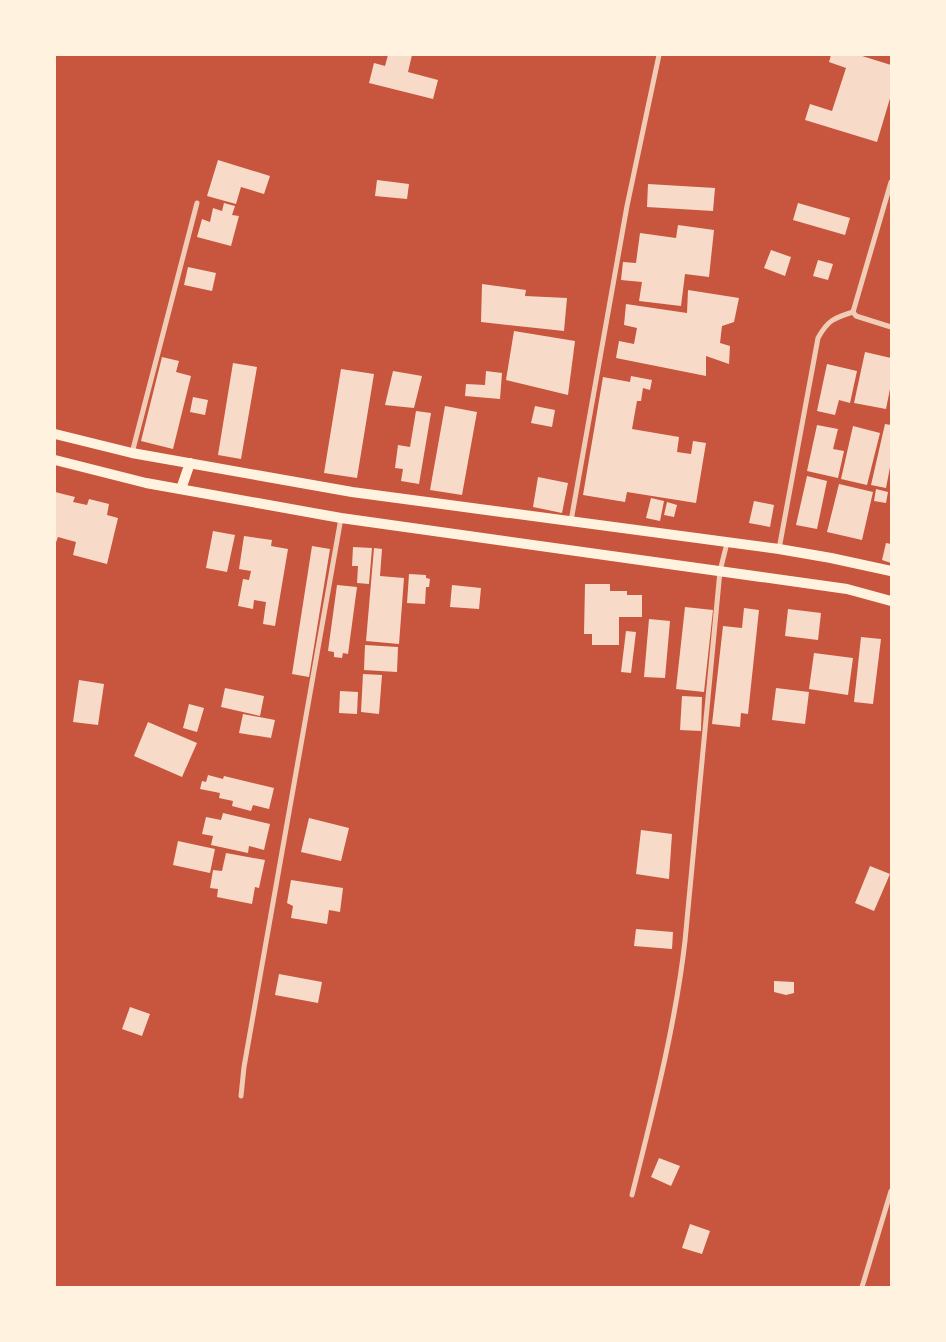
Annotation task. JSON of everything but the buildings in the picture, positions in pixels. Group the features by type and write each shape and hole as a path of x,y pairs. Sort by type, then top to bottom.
{"main road":[{"path":"55,434 132,453 352,492 779,549 831,558 891,572"},
{"path":"55,460 146,482 342,518 847,589 891,601"},
{"path":"181,489 190,464"}],"street":[{"path":"571,521 627,206 659,55"},
{"path":"853,312 891,182"},
{"path":"132,453 197,203"},
{"path":"853,312 856,316 891,326"},
{"path":"779,549 818,338 825,325 834,318 853,312"},
{"path":"241,1096 244,1067 342,518"},
{"path":"632,1196 680,991 720,572 727,543"},
{"path":"862,1287 891,1191"}]}
